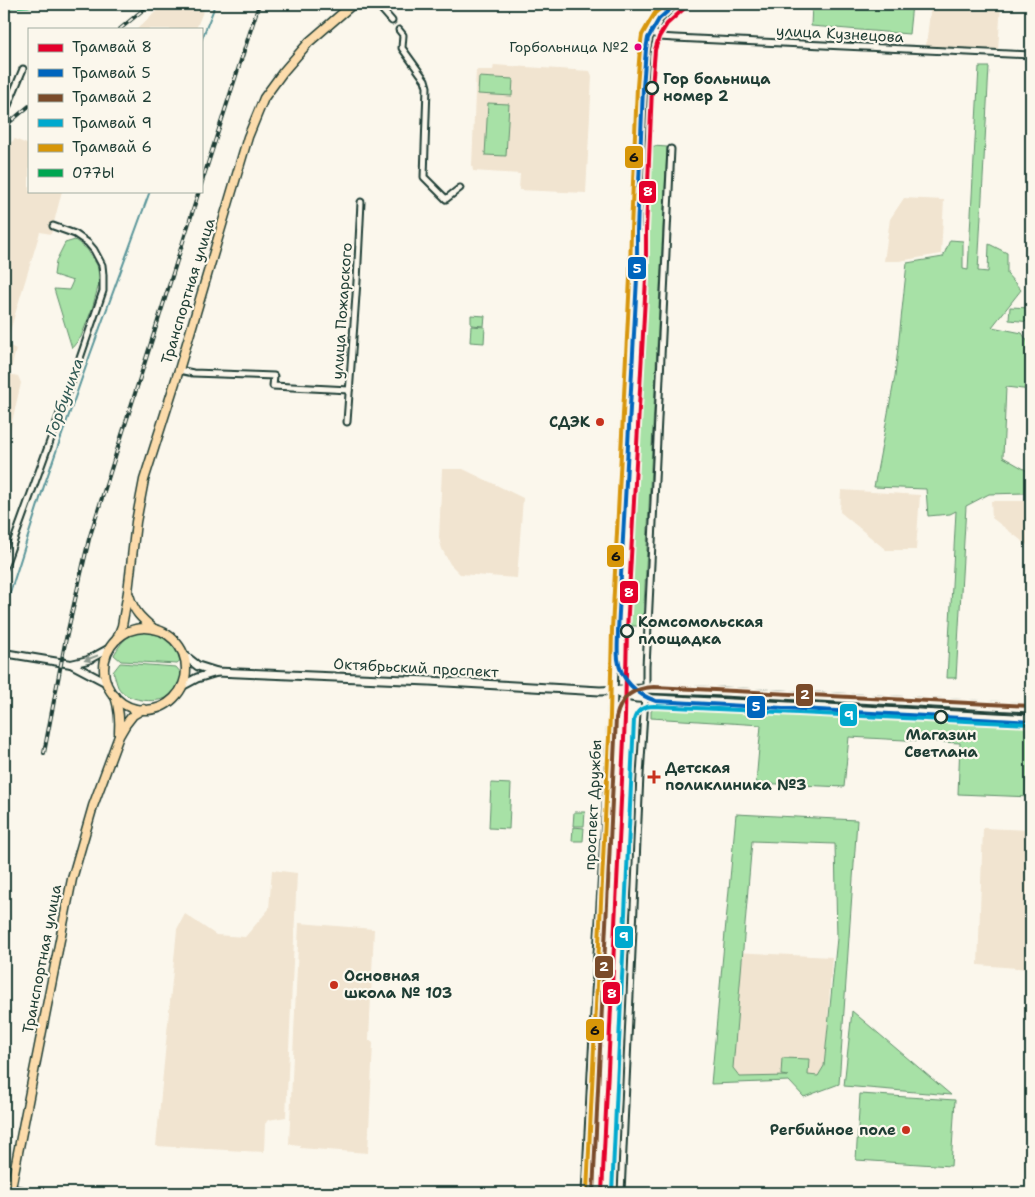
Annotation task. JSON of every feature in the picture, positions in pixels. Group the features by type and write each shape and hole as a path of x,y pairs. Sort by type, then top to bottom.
{"main road":[{"name":"Транспортная улица","path":"117,639 122,626 128,592 136,522 144,480 179,370 248,137 264,98 282,72 310,42 353,4"},
{"path":"650,30 674,4"},
{"name":"проспект Дружбы","path":"586,1193 645,54 650,30"},
{"path":"128,592 132,606 140,617 154,628 167,634 177,643 184,655 186,665 182,686 176,696 166,704 155,708 143,709 132,707 123,703 115,696 107,683 104,671 105,659 117,639 128,632 140,628 154,628"},
{"name":"Октябрьский проспект","path":"184,655 198,666 217,672 420,680 613,691 646,689 1031,708"},
{"name":"Октябрьский проспект","path":"182,686 197,678 217,672"},
{"name":"Октябрьский проспект","path":"613,691 626,696 645,698 1031,720"},
{"name":"Транспортная улица","path":"115,696 119,709 119,736"},
{"name":"Транспортная улица","path":"10,1191 72,879 93,806 119,736 133,715 143,709"}],"street":[{"path":"377,4 392,21"},
{"path":"399,30 403,35 402,48 425,80 427,87 424,177 446,199 460,188"},
{"name":"улица Кузнецова","path":"650,30 659,37 1031,55"},
{"path":"4,115 23,70"},
{"path":"646,689 671,149"},
{"name":"улица Пожарского","path":"347,422 361,202"},
{"path":"4,568 103,291 102,265 94,250 75,234 53,226"},
{"path":"179,370 193,373 274,376 273,386 349,390"},
{"path":"71,664 88,660 110,648"},
{"path":"4,652 71,664 107,683"},
{"path":"621,1193 639,785 645,698"},
{"path":"10,1191 37,1193"}],"shaded area":[{"path":"164,4 206,4 196,28 138,28"},
{"path":"931,4 1001,4 998,50 926,46"},
{"path":"494,65 590,71 592,76 586,193 519,190 520,174 473,171 476,70 493,70"},
{"path":"15,139 28,145 28,192 62,192 51,234 40,232 6,344 16,349 10,373 4,372 4,148"},
{"path":"904,198 944,200 941,254 899,261 884,261 890,219"},
{"path":"4,373 18,376 21,383 4,456"},
{"path":"442,469 463,469 523,498 517,578 460,574 450,564 442,549 439,538"},
{"path":"841,490 920,495 916,550 886,550 840,512"},
{"path":"991,501 1031,501 1031,548 992,518"},
{"path":"983,828 1031,830 1031,969 978,965"},
{"path":"272,870 297,873 286,1117 268,1120 265,1124 264,1152 156,1146 177,929 185,914 216,935 245,937 269,909"},
{"name":"Основная школа № 103","path":"299,923 374,929 369,1040 373,1043 368,1153 300,1148 300,1145 289,1144"},
{"path":"733,952 832,957 824,1083 726,1077"}],"green space":[{"path":"812,4 912,4 909,34 811,26"},
{"path":"979,67 989,67 978,271 988,272 989,244 1007,253 1007,274 1021,290 992,327 1022,333 1031,347 1031,390 1006,387 1003,457 1031,473 1031,494 989,494 966,506 956,678 947,678 956,511 950,514 928,516 926,489 874,487 895,376 907,263 943,257 950,240 963,241 963,269 968,270"},
{"path":"479,77 513,79 512,96 478,94"},
{"path":"488,103 509,104 506,156 485,155"},
{"path":"653,146 667,147 643,626 625,626"},
{"path":"75,240 87,249 97,265 100,280 92,309 81,337 72,348 54,289 69,290 73,281 54,275 56,261 65,243"},
{"path":"1010,307 1031,308 1031,322 1009,320"},
{"path":"471,315 485,316 484,326 471,325"},
{"path":"471,326 485,327 484,343 470,342"},
{"path":"145,631 168,640 176,648 181,661 177,664 121,661 114,655 126,638"},
{"path":"120,663 176,667 182,674 175,690 168,697 149,701 141,700 127,695 118,687 113,672"},
{"path":"665,708 1031,723 1031,797 958,794 960,743 849,737 844,787 756,783 761,725 651,718 651,711"},
{"path":"491,783 511,784 509,829 489,828"},
{"path":"574,812 585,812 584,826 573,826"},
{"path":"736,814 857,820 839,1084 804,1097 789,1081 711,1084","holes":["752,841 835,844 837,938 824,1066 818,1076 808,1075 809,1059 782,1058 781,1075 788,1076 740,1077 733,1068"]},
{"path":"573,827 584,828 583,841 572,841"},
{"path":"852,1011 951,1095 844,1086"},
{"name":"Регбийное поле","path":"860,1094 955,1100 951,1166 856,1160"}],"waterway":[{"name":"Горбуниха","path":"202,38 214,4"},
{"name":"Горбуниха","path":"4,612 44,486 150,192"}],"tunnel":[{"path":"392,21 399,30"}],"railway":[{"path":"121,28 150,4"},
{"path":"202,182 259,4"},
{"path":"4,127 28,107"},
{"path":"44,753 65,643 89,539 199,192"}],"tram line":[{"name":"6","path":"587,1192 630,278 637,87 642,35 655,13 666,4"},
{"name":"5","path":"676,4 659,19 648,38 646,49 637,231 637,278 618,631 618,659 622,673 642,695 656,701 1031,722"},
{"name":"8","path":"602,1193 625,718 627,631 646,278 652,88 655,50 659,37 667,24 689,4"},
{"name":"2","path":"593,1193 616,718 618,710 625,699 634,691 654,687 1031,706"},
{"name":"9","path":"612,1193 634,720 639,711 654,706 1030,724"}],"transit line":[{"name":"077Ы","path":"4,6 45,4"}],"place":[{"name":"Горбольница №2","path":"638,47"},
{"name":"Гор больница номер 2","path":"652,88"},
{"name":"СДЭК","path":"600,422"},
{"name":"Комсомольская площадка","path":"627,631"},
{"name":"Магазин Светлана","path":"941,717"},
{"name":"Детская поликлиника №3","path":"654,777"},
{"name":"Основная школа № 103","path":"334,985"},
{"name":"Регбийное поле","path":"906,1130"}]}
